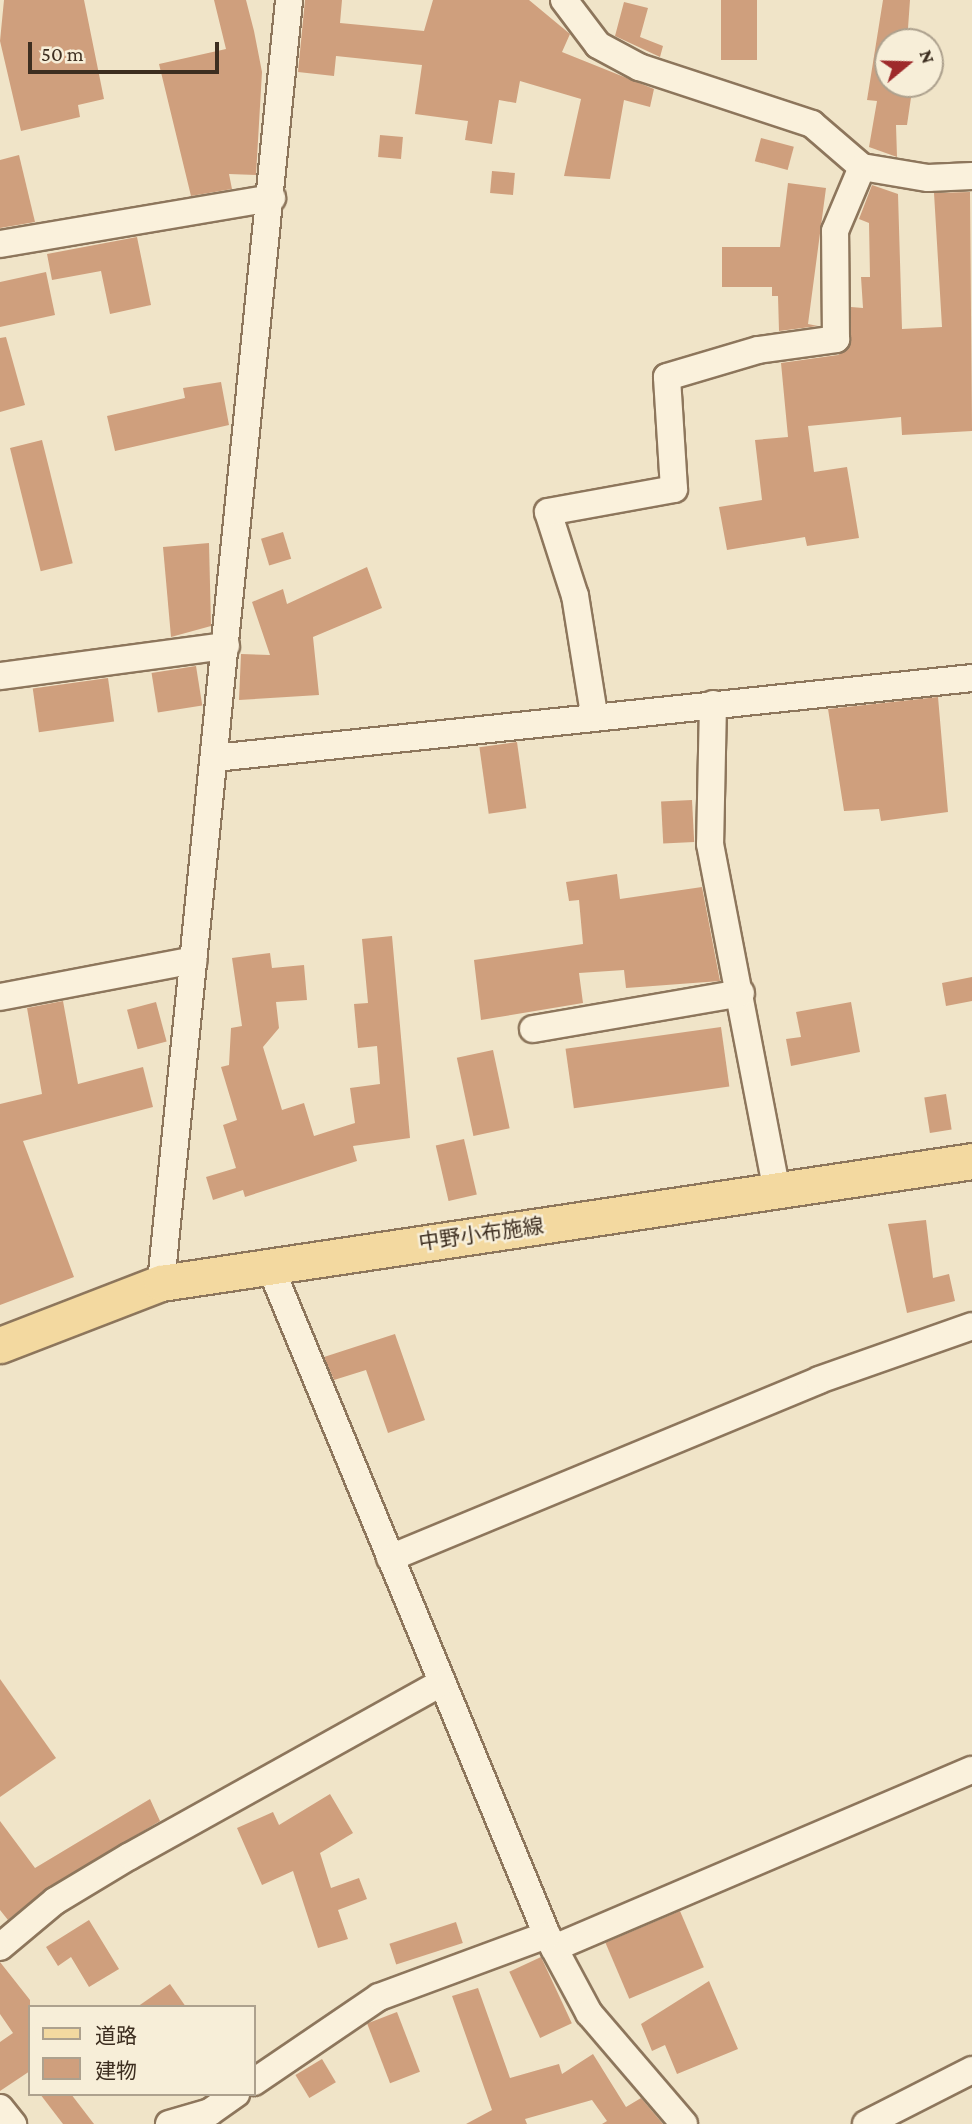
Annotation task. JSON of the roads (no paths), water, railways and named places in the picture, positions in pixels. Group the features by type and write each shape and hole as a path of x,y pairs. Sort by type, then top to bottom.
{"main road":[{"name":"中野小布施線","path":"0,1345 161,1283 972,1161"}],"street":[{"path":"161,1283 272,198 289,0"},
{"path":"564,0 598,45 639,67 811,124 862,167 928,178 972,176"},
{"path":"594,714 575,596 548,512 674,489 667,377 758,350 836,339 835,231 862,167"},
{"path":"0,244 272,198"},
{"path":"0,676 226,646"},
{"path":"215,758 424,740 594,714 972,678"},
{"path":"713,704 710,844 741,993 777,1191"},
{"path":"0,997 194,960"},
{"path":"533,1029 741,993"},
{"path":"269,1265 550,1942 589,2013 684,2124"},
{"path":"390,1558 819,1380 972,1326"},
{"path":"0,1947 55,1901 108,1869 441,1683"},
{"path":"256,2081 379,1997 550,1942 972,1770"},
{"path":"866,2124 972,2070"},
{"path":"169,2124 216,2118 234,2096"},
{"path":"0,2108 13,2124"}]}
